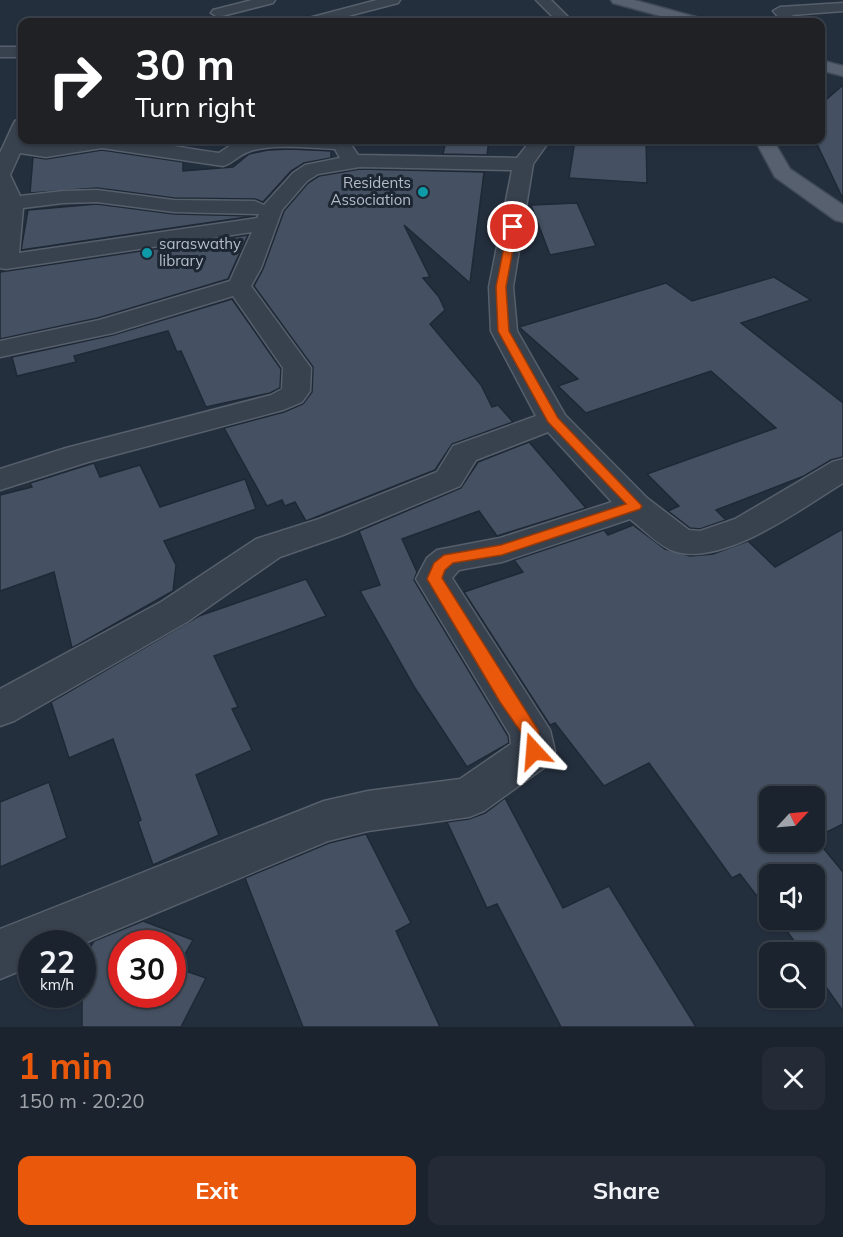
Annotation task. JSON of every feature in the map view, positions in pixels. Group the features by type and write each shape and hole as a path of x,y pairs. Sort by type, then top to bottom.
{"main road":[{"path":"618,0 683,18"},
{"path":"825,66 843,71"},
{"path":"766,144 782,173 819,201 843,215"}],"street":[{"path":"218,13 268,0"},
{"path":"325,18 393,0"},
{"path":"543,0 562,18"},
{"path":"766,0 787,18"},
{"path":"780,11 843,7"},
{"path":"0,52 18,52"},
{"path":"18,122 12,146 0,175 7,204 6,262 269,215"},
{"path":"12,146 46,151 85,144"},
{"path":"121,144 223,160 241,147 258,144"},
{"path":"342,144 352,162"},
{"path":"538,144 523,164 501,287 504,331 553,420 635,506 681,541 701,543 747,527 843,470"},
{"path":"0,349 104,327 239,286 249,268 269,215 300,177 312,169 352,162 523,164"},
{"path":"7,204 97,196 269,215"},
{"path":"0,480 77,455 264,406 287,399 297,392 300,384 297,368 239,286"},
{"path":"0,709 174,612 268,548 332,527 449,479 464,453 553,420"},
{"path":"0,954 324,821 368,811 469,797 534,751 529,730 506,697 434,579 439,567 449,559 502,550 635,506"}],"building":[{"path":"843,85 843,199 817,144 825,144 825,101"},
{"path":"445,144 488,144 487,155 443,154"},
{"path":"574,144 646,144 647,183 569,178"},
{"path":"291,149 331,151 331,158 304,163 291,171 263,202 255,199 174,198 97,188 30,193 33,157 46,159 102,150 183,162 183,171 233,167 249,154"},
{"path":"360,169 484,172 470,283 404,225 430,277 423,278 439,297 445,310 430,324 481,385 492,407 498,405 513,422 452,444 435,470 306,521 295,502 285,506 282,500 267,506 224,428 284,412 303,404 312,392 313,367 254,286 263,269 284,211 308,183 319,176"},
{"path":"577,203 596,246 550,255 531,205"},
{"path":"97,204 174,214 254,216 21,250 28,210"},
{"path":"248,235 228,279 98,318 0,339 0,272"},
{"path":"774,277 811,300 741,323 843,403 843,457 831,460 804,476 716,510 726,520 700,529 690,528 668,511 679,506 647,474 776,428 711,371 586,413 558,386 578,379 519,327 666,283 692,301"},
{"path":"232,299 281,369 280,388 270,393 206,407 181,351 177,352 168,331 74,356 76,362 17,376 12,357 113,335"},
{"path":"529,442 586,508 497,536 479,511 402,539 417,572 414,580 508,736 509,743 467,767 415,688 360,591 380,585 359,531 461,488 478,462"},
{"path":"94,463 100,477 140,465 160,507 245,479 256,509 164,541 176,565 173,591 72,648 54,572 0,591 0,495 32,487 30,483"},
{"path":"633,525 665,549 690,556 713,554 748,541 775,567 843,529 843,824 825,833 825,786 759,786 759,852 825,852 825,850 843,872 843,1011 825,986 825,942 795,942 786,930 825,930 825,864 759,864 759,899 740,874 732,878 649,763 604,786 555,723 550,725 464,592 523,572 514,560 604,530 608,535"},
{"path":"306,579 326,616 214,656 238,707 232,709 252,750 196,775 219,835 153,865 138,822 141,820 113,739 69,758 51,702 199,616"},
{"path":"49,782 67,838 0,867 0,802"},
{"path":"505,798 563,908 609,886 696,1027 561,1027 497,904 487,908 447,822 469,819 485,813"},
{"path":"366,834 411,923 396,931 440,1027 303,1027 245,878 329,843"},
{"path":"143,921 167,930 121,930"},
{"path":"108,935 108,1008 186,1008 186,971 206,978 181,1027 82,1027 82,1008 96,1008 96,940"},
{"path":"186,937 193,940 186,952"}],"place":[{"name":"Residents Association","path":"423,192"},
{"name":"saraswathy library","path":"147,253"}],"route":[{"path":"513,227 501,287 504,331 553,420 635,506 502,550 449,559 439,567 434,579 506,697 529,730 534,751"}]}
